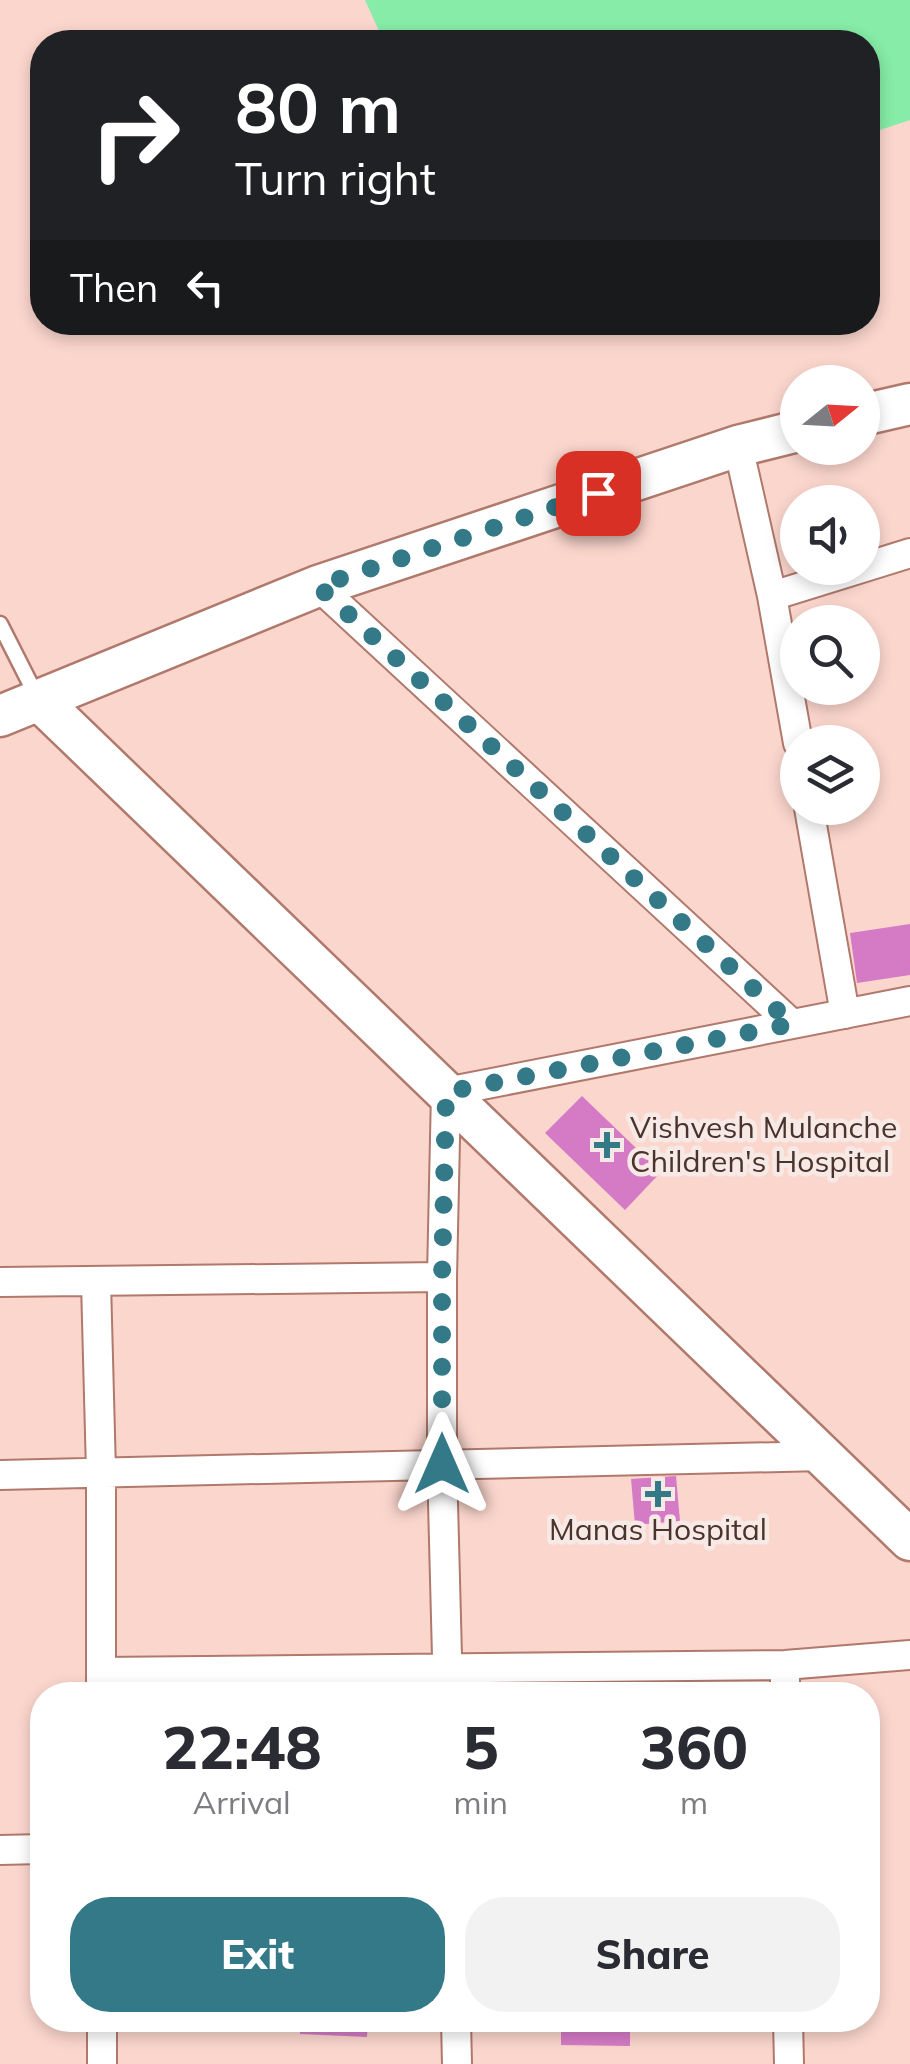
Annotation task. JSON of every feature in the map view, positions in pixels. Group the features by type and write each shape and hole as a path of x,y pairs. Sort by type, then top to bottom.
{"main road":[{"path":"880,411 910,404"},
{"path":"0,716 318,586 738,446 780,436"},
{"path":"39,700 910,1540"}],"street":[{"path":"738,446 772,596 795,725"},
{"path":"772,596 910,553"},
{"path":"318,586 792,1024"},
{"path":"812,825 845,1014"},
{"path":"447,1681 442,1464 446,1092 910,1001"},
{"path":"0,1282 442,1278"},
{"path":"96,1282 101,1682"},
{"path":"0,1475 823,1456"},
{"path":"274,1682 447,1681 785,1666 910,1655"},
{"path":"785,1666 785,1682"},
{"path":"0,1850 30,1849"},
{"path":"102,2032 102,2064"},
{"path":"456,2032 457,2064"},
{"path":"788,2032 789,2064"}],"lane":[{"path":"0,624 39,700"}],"green space":[{"path":"365,0 910,0 910,120 880,130 880,30 379,30"}],"building":[{"path":"910,924 910,975 857,983 850,933"},
{"path":"582,1096 661,1172 625,1210 545,1133"},
{"path":"676,1476 680,1521 635,1525 631,1479"},
{"path":"368,1678 418,1678 418,1682 368,1682"},
{"path":"300,2032 367,2032 367,2037"},
{"path":"561,2032 630,2032 630,2046 561,2045"}],"place":[{"name":"Vishvesh Mulanche Children's Hospital","path":"607,1145"},
{"name":"Manas Hospital","path":"658,1494"}],"route":[{"path":"442,1464 446,1092 792,1024 318,586 598,493"}]}
